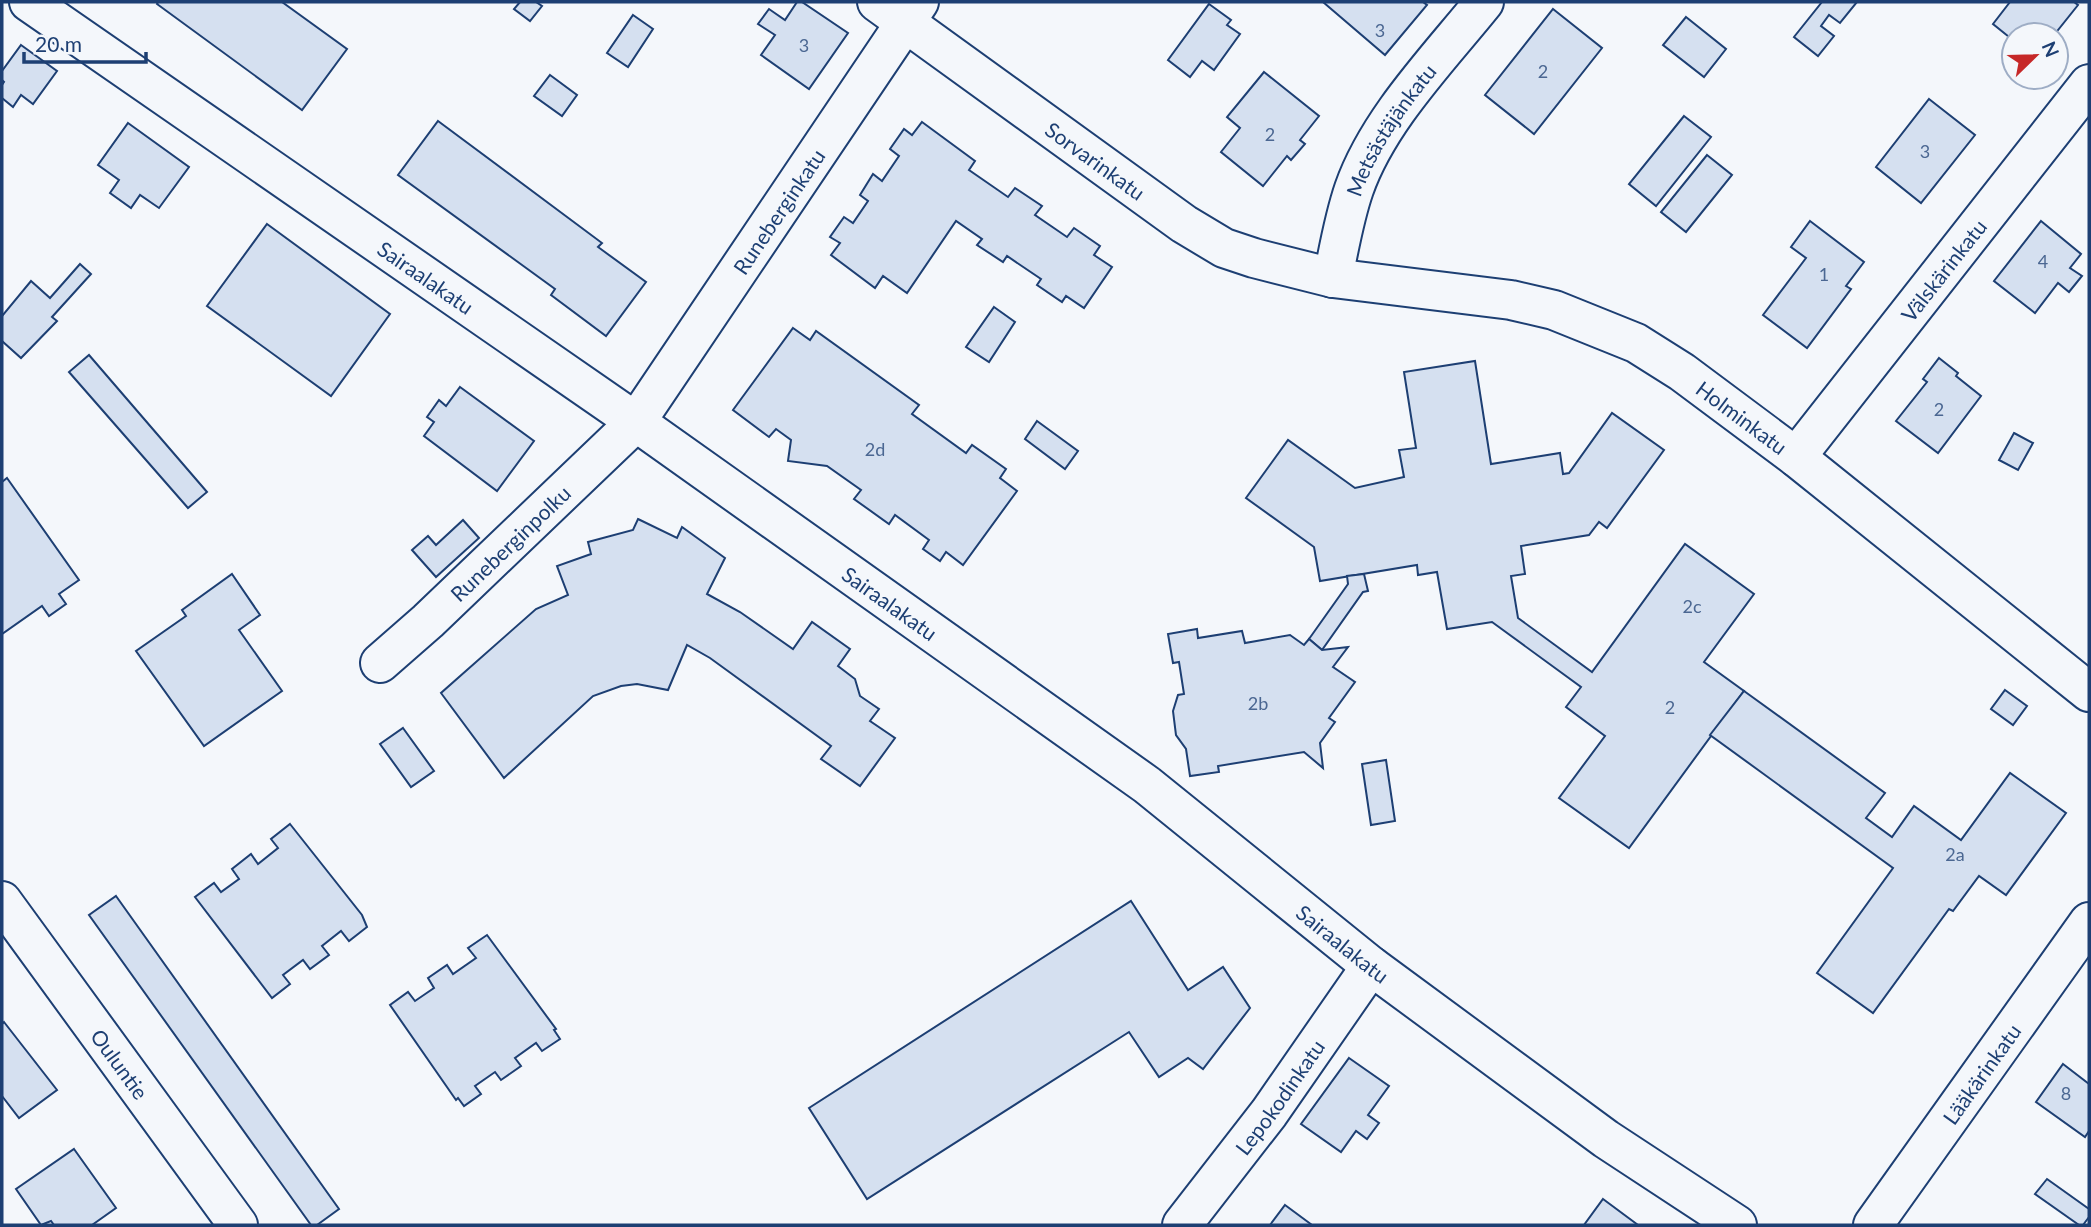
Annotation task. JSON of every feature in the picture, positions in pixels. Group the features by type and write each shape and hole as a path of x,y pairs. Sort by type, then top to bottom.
{"street":[{"name":"Sairaalakatu","path":"29,2 636,422 1147,785 1371,966 1606,1139 1737,1225"},
{"name":"Metsästäjänkatu","path":"1333,278 1354,188 1379,139 1409,95 1484,2"},
{"name":"Runeberginkatu","path":"636,422 901,9"},
{"name":"Sorvarinkatu","path":"901,9 1184,224 1224,248 1333,278"},
{"name":"Välskärinkatu","path":"1796,457 2089,84"},
{"name":"Holminkatu","path":"1333,278 1511,300 1554,310 1636,344 1682,372 1796,457 2089,692"},
{"name":"Runeberginpolku","path":"380,663 428,621 636,422"},
{"name":"Ouluntie","path":"2,901 238,1225"},
{"name":"Lääkärinkatu","path":"1873,1225 2089,922"},
{"name":"Lepokodinkatu","path":"1182,1225 1269,1113 1371,966"}],"building":[{"path":"282,2 347,49 302,110 157,4"},
{"path":"520,2 536,2 542,6 530,21 514,9"},
{"path":"797,2 802,2 848,33 809,89 761,55 775,35 758,24 769,9 785,20"},
{"path":"1323,2 1423,2 1427,5 1385,55"},
{"path":"1822,2 1857,2 1840,23 1829,15 1821,26 1834,36 1818,56 1794,37"},
{"path":"2010,2 2074,2 2078,5 2065,21 2000,21 2000,30 1993,24"},
{"path":"1209,4 1231,20 1227,25 1240,34 1214,70 1202,61 1190,77 1168,60"},
{"path":"1553,9 1602,48 1534,134 1485,95"},
{"path":"633,15 653,29 628,67 607,53"},
{"path":"1686,17 1726,49 1704,77 1663,45"},
{"path":"21,45 57,71 33,104 21,95 13,107 2,98 2,71"},
{"path":"1264,72 1319,116 1300,140 1305,144 1291,160 1287,156 1263,186 1221,152 1240,128 1227,117"},
{"path":"550,75 577,95 562,116 534,96"},
{"path":"1929,99 1975,135 1921,203 1876,167"},
{"path":"1684,116 1711,137 1656,206 1629,184"},
{"path":"438,121 602,243 598,247 646,282 606,336 551,295 555,289 398,175"},
{"path":"922,122 975,161 969,170 1008,197 1015,188 1042,206 1035,215 1067,237 1074,228 1100,246 1094,255 1112,267 1084,308 1066,296 1062,302 1037,285 1041,279 1007,256 1003,262 977,245 982,239 956,221 907,293 883,276 875,288 831,255 840,243 830,237 844,217 853,223 868,201 860,195 873,174 882,181 899,156 890,149 904,129 912,135"},
{"path":"128,123 189,167 159,208 140,195 131,208 110,193 119,180 98,165"},
{"path":"1707,155 1732,175 1686,232 1661,212"},
{"path":"1810,221 1864,262 1846,286 1851,289 1807,348 1763,315 1806,258 1791,247"},
{"path":"2041,221 2081,254 2070,268 2082,276 2069,292 2058,283 2035,313 1994,281"},
{"path":"267,224 390,314 331,396 207,306"},
{"path":"80,264 91,274 52,317 57,321 21,358 2,341 2,316 31,281 50,298"},
{"path":"994,307 1015,322 989,362 966,347"},
{"path":"793,328 810,340 816,331 919,405 912,414 966,453 972,445 1006,469 1000,478 1017,491 963,565 946,552 940,561 923,549 929,540 895,515 889,524 854,499 861,490 827,466 788,461 791,440 776,429 769,437 733,410"},
{"path":"89,355 207,492 188,508 69,372"},
{"path":"1939,358 1981,396 1938,453 1896,421 1927,382 1923,379"},
{"path":"1475,361 1491,464 1560,453 1563,474 1569,473 1612,413 1664,450 1607,528 1599,522 1589,535 1521,546 1525,574 1511,576 1518,618 1592,672 1685,544 1754,594 1704,662 1744,691 1629,848 1559,798 1605,736 1566,707 1581,687 1492,622 1447,629 1437,572 1418,575 1417,565 1320,581 1314,547 1246,498 1288,440 1355,488 1404,477 1399,450 1416,448 1404,372"},
{"path":"460,387 534,441 497,491 424,436 434,422 427,417 439,400 446,406"},
{"path":"1037,421 1078,451 1065,469 1025,439"},
{"path":"2014,433 2033,443 2018,470 1999,460"},
{"path":"7,478 79,580 59,594 66,604 49,616 42,606 2,634 2,482"},
{"path":"638,519 677,538 682,527 725,558 707,594 740,612 793,649 812,622 850,649 838,666 855,679 860,696 879,709 870,721 895,738 860,786 821,759 831,746 710,658 687,645 668,690 637,684 621,686 593,696 504,778 441,693 536,609 568,595 557,566 591,554 588,542 633,530"},
{"path":"463,520 479,538 436,577 412,550 428,536 436,545"},
{"path":"232,574 260,615 239,630 282,691 204,746 136,651 186,616 182,610"},
{"path":"1364,574 1368,591 1363,592 1322,650 1309,639 1348,584 1347,576"},
{"path":"1197,629 1198,638 1242,631 1245,643 1290,635 1304,645 1309,639 1322,650 1348,647 1333,667 1355,682 1329,718 1335,722 1320,743 1323,768 1304,752 1218,766 1219,772 1190,776 1186,749 1176,735 1173,711 1178,695 1184,694 1179,662 1173,663 1168,634"},
{"path":"2005,690 2027,706 2013,725 1991,709"},
{"path":"1744,691 1885,793 1866,818 1892,837 1914,806 1961,840 2010,773 2066,813 2006,895 1979,876 1953,911 1949,909 1873,1013 1817,973 1893,868 1710,735"},
{"path":"403,728 434,771 411,787 380,744"},
{"path":"1386,760 1395,821 1371,825 1362,764"},
{"path":"290,824 362,915 367,927 349,941 341,931 322,946 329,955 310,969 303,960 283,975 290,984 272,998 195,897 214,883 221,892 239,879 232,869 251,854 258,864 278,848 271,839"},
{"path":"116,896 339,1209 317,1225 311,1225 89,915"},
{"path":"1131,901 1188,990 1223,967 1250,1008 1203,1069 1188,1058 1159,1077 1129,1032 867,1199 809,1108"},
{"path":"487,935 556,1029 554,1030 560,1039 542,1051 536,1043 515,1058 521,1066 501,1080 495,1072 475,1086 481,1094 464,1106 458,1098 456,1100 390,1005 408,992 415,1001 434,988 428,978 447,965 453,974 476,958 468,948"},
{"path":"4,1022 57,1090 19,1118 2,1096"},
{"path":"1349,1058 1389,1086 1368,1115 1379,1123 1367,1139 1356,1131 1341,1152 1301,1124"},
{"path":"2063,1064 2089,1084 2089,1131 2085,1137 2036,1102"},
{"path":"74,1149 116,1208 92,1225 54,1225 51,1221 41,1225 16,1189"},
{"path":"2047,1179 2089,1209 2089,1217 2083,1225 2079,1225 2035,1194"},
{"path":"1603,1199 1638,1225 1584,1225"},
{"path":"1285,1205 1312,1225 1270,1225"}]}
